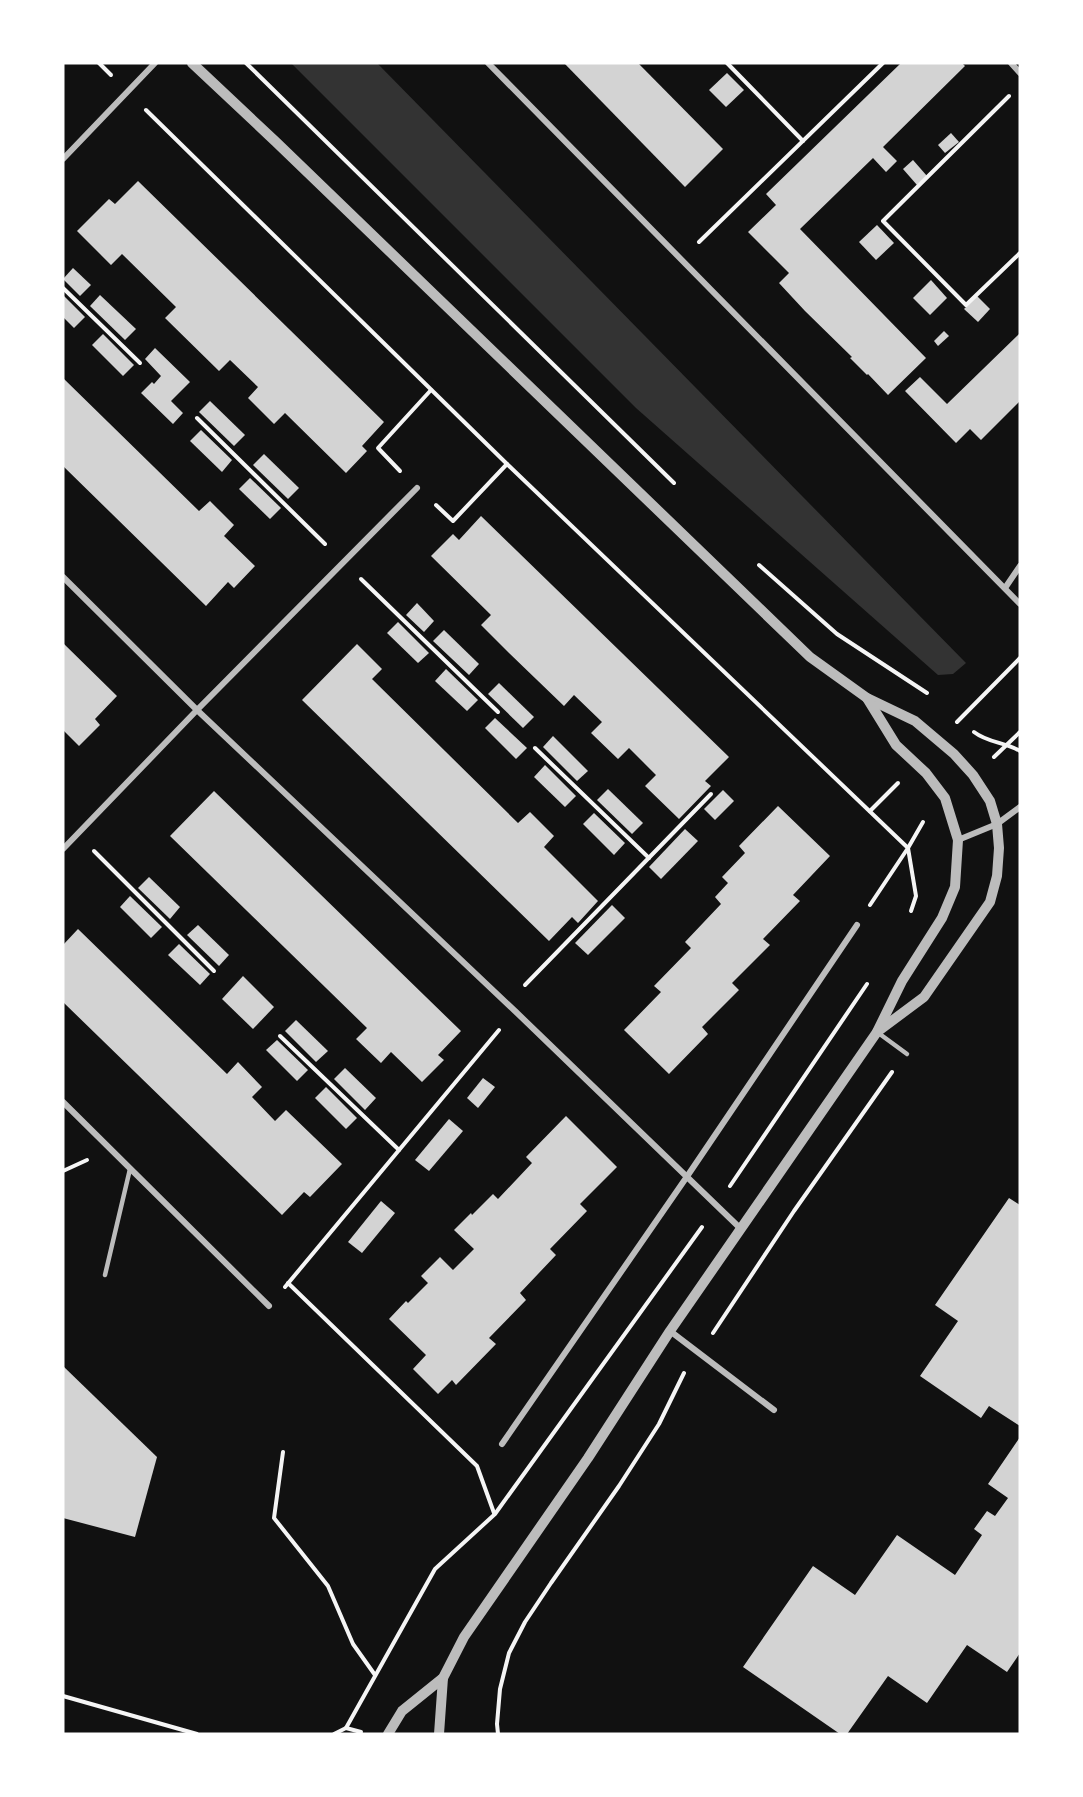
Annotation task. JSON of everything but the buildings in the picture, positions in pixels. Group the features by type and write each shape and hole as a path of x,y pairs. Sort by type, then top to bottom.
{"street":[{"path":"63,159 155,63"},
{"path":"192,63 810,657 867,698 915,721 954,754 973,775 990,801 997,824 999,848 997,876 990,902 924,997 878,1032"},
{"path":"488,63 1020,604"},
{"path":"1011,63 1020,73"},
{"path":"63,849 417,488"},
{"path":"1005,588 1020,566"},
{"path":"63,577 197,710 741,1229"},
{"path":"439,1734 443,1678 464,1637 588,1458 670,1331 878,1032 902,981 942,918 955,887 958,840 945,798 926,773 896,745 867,698"},
{"path":"958,840 997,824 1020,807"},
{"path":"501,1444 686,1178 857,925"},
{"path":"63,1102 269,1306"},
{"path":"670,1331 774,1410"},
{"path":"388,1734 402,1711 443,1678"}],"lane":[{"path":"878,1032 907,1054"},
{"path":"105,1275 130,1169"}],"path":[{"path":"99,63 507,464 908,848 916,897 910,916"},
{"path":"246,63 681,491"},
{"path":"727,63 803,141"},
{"path":"681,259 883,63"},
{"path":"1012,93 883,221 966,305 1020,253"},
{"path":"63,288 140,363"},
{"path":"431,390 378,448 417,488 453,521 507,464"},
{"path":"197,418 498,712"},
{"path":"757,564 837,634 930,696"},
{"path":"952,714 960,720"},
{"path":"969,727 978,735 1009,744 1020,751"},
{"path":"973,775 1020,732"},
{"path":"535,748 649,858"},
{"path":"507,1004 711,794"},
{"path":"857,925 908,848 929,811 945,798"},
{"path":"77,835 214,971"},
{"path":"334,1734 346,1728 435,1569 495,1514 717,1207 867,984"},
{"path":"495,1514 477,1466 288,1283 515,1011"},
{"path":"280,1036 399,1150"},
{"path":"498,1734 500,1689 509,1653 525,1622 658,1424 683,1374 701,1354 741,1289 794,1211 891,1072 907,1054"},
{"path":"283,1452 274,1518 328,1586 353,1644 375,1676"},
{"path":"63,1696 197,1734"},
{"path":"346,1728 366,1734"}],"shaded area":[{"path":"291,63 377,63 966,663 953,674 938,675 636,408"}]}
